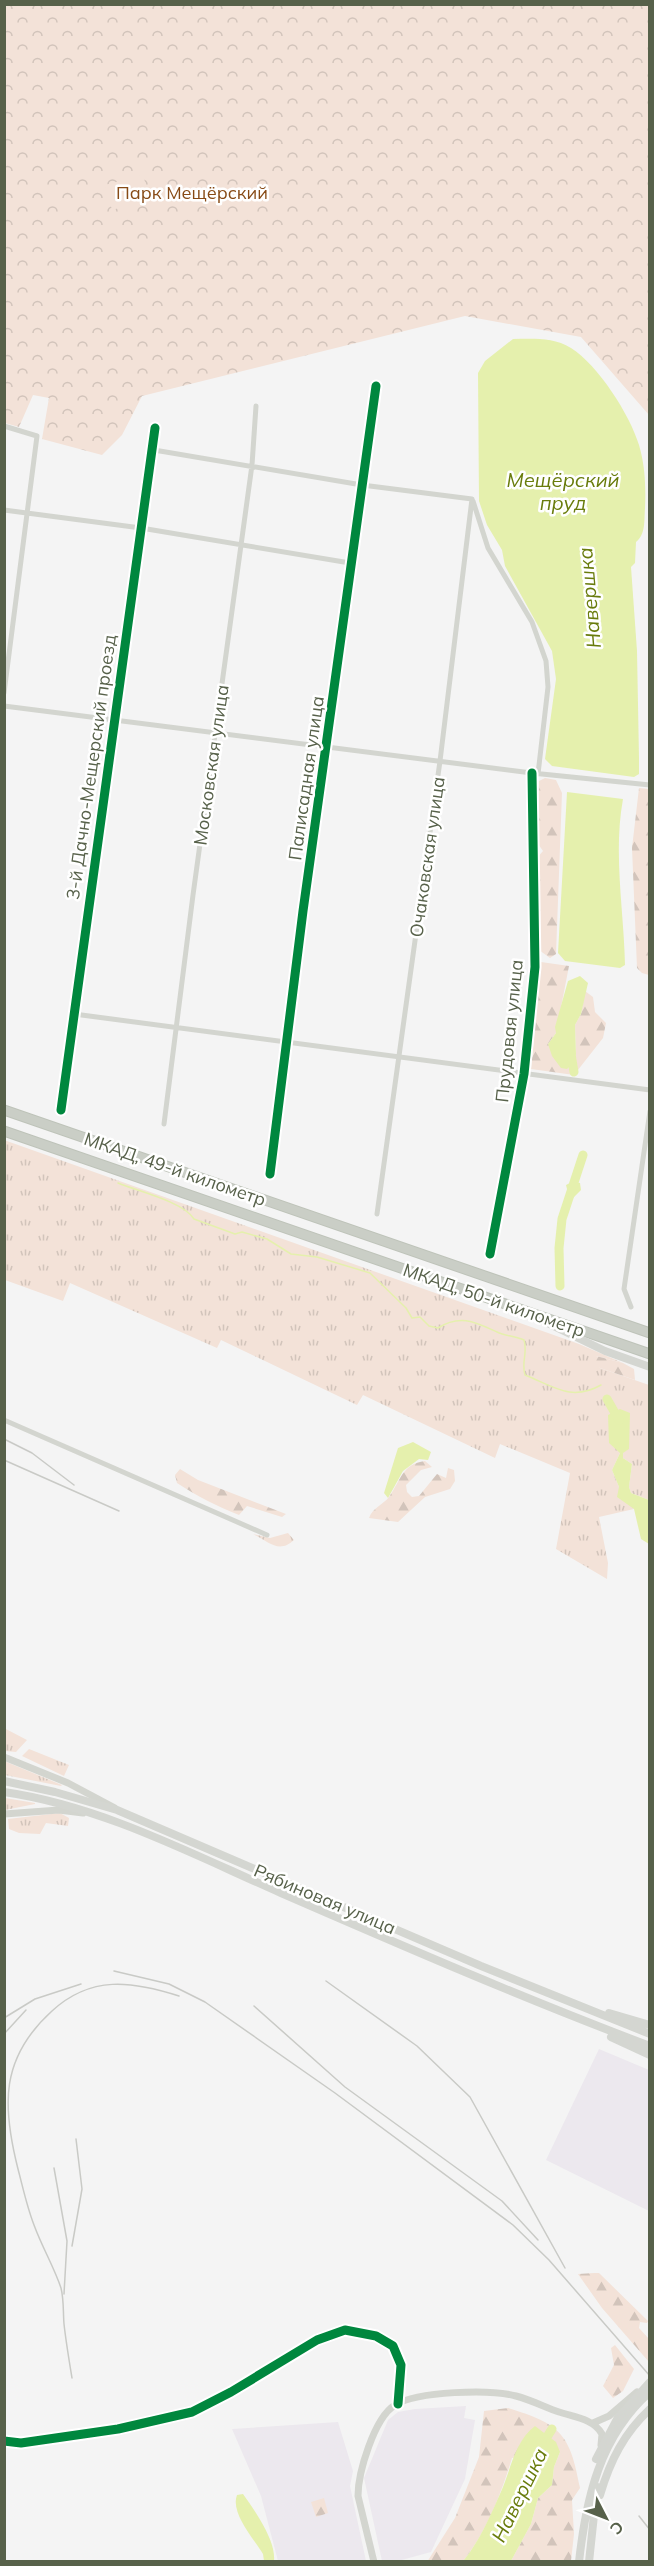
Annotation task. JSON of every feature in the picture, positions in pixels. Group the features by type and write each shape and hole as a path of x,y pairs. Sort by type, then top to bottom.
{"highway":[{"name":"МКАД, 49-й километр","path":"4,1110 345,1227"},
{"name":"МКАД, 49-й километр","path":"4,1131 338,1246"},
{"name":"МКАД, 50-й километр","path":"345,1227 650,1331"},
{"name":"МКАД, 50-й километр","path":"338,1246 650,1354"}],"main road":[{"path":"510,1305 604,1352 650,1367"},
{"path":"6,1782 55,1792 117,1810"},
{"path":"5,1792 52,1801 93,1815"},
{"name":"Рябиновая улица","path":"117,1810 650,2034"},
{"name":"Рябиновая улица","path":"93,1815 200,1857 504,1990 650,2046"},
{"path":"582,2007 650,2025"},
{"path":"585,2022 650,2055"},
{"path":"579,2562 586,2491 601,2447 621,2414 650,2382"},
{"path":"583,2527 592,2486 603,2456 622,2422 650,2392"},
{"path":"589,2562 595,2494 607,2457 626,2425 650,2398"},
{"path":"593,2524 610,2463 630,2431 650,2409"}],"street":[{"name":"Палисадная улица","path":"270,1174 289,1043 303,911 376,386"},
{"name":"Московская улица","path":"165,1124 242,544 252,465 256,406"},
{"path":"4,426 37,436 29,513 4,693"},
{"name":"3-й Дачно-Мещерский проезд","path":"61,1110 113,719 154,450 155,428"},
{"path":"154,450 362,485 472,499"},
{"name":"Очаковская улица","path":"377,1214 440,761 472,499"},
{"name":"Прудовая улица","path":"472,499 489,548 532,622 546,661 548,687 535,774 535,967 524,1074 490,1254"},
{"path":"4,510 141,528 350,563"},
{"path":"4,706 535,774 650,785"},
{"path":"74,1014 650,1090"},
{"path":"631,1307 624,1289 650,1112"},
{"path":"4,1420 267,1535"},
{"name":"Рябиновая улица","path":"4,1757 68,1783 117,1810"},
{"name":"Рябиновая улица","path":"4,1814 59,1810 93,1815"},
{"path":"4,2441 21,2443 177,2417 231,2392 317,2340 345,2330 376,2336 393,2346 401,2366 398,2404"},
{"path":"593,2423 609,2416 650,2382"},
{"path":"374,2562 358,2496 358,2485 374,2436 387,2412 398,2404 444,2394 500,2392 593,2423 602,2434 601,2447"}],"shaded area":[{"path":"599,2049 649,2070 649,2211 546,2160"},
{"path":"466,2406 464,2418 475,2420 465,2479 431,2552 398,2561 382,2561 364,2478 388,2420 398,2412"},
{"path":"338,2422 353,2471 350,2486 366,2561 278,2561 261,2496 232,2429"}],"green space":[{"name":"Парк Мещёрский","path":"4,5 649,5 649,415 581,337 465,316 142,396 122,435 102,455 42,439 49,398 33,395 19,427 5,423"},
{"path":"143,175 150,199 112,210 105,185"},
{"path":"649,204 649,228 637,216"},
{"path":"545,778 556,780 562,793 556,954 550,958 539,950 536,859 543,851 536,841 539,781"},
{"path":"639,788 649,789 649,975 637,968 632,848"},
{"path":"541,962 569,966 556,1033 548,1044 576,1054 575,1025 581,1014 585,991 593,997 595,1012 606,1023 603,1038 574,1075 531,1069"},
{"path":"4,1140 579,1344 623,1363 596,1356 600,1368 649,1385 649,1500 631,1493 629,1487 632,1464 623,1458 623,1452 629,1449 620,1453 612,1470 619,1487 634,1509 599,1517 608,1563 607,1579 556,1549 570,1473 500,1444 495,1458 363,1395 357,1405 221,1340 217,1348 70,1283 63,1301 5,1280"},
{"path":"596,1356 623,1363 634,1369 635,1380 600,1368 593,1358"},
{"path":"425,1461 432,1467 421,1470 406,1485 407,1492 412,1497 419,1496 437,1474 446,1478 448,1468 454,1470 455,1481 450,1489 425,1497 398,1522 369,1518 373,1511 387,1500 407,1469"},
{"path":"180,1469 198,1480 286,1514 282,1517 247,1506 239,1515 231,1512 177,1483 175,1475"},
{"path":"288,1533 294,1540 284,1546 274,1545 253,1534 270,1538"},
{"path":"4,1728 27,1740 16,1752 5,1751"},
{"path":"29,1749 69,1765 64,1776 22,1756"},
{"path":"4,1761 62,1785 5,1775"},
{"path":"5,1798 35,1803 35,1804 5,1810"},
{"path":"60,1813 69,1818 68,1826 46,1823 40,1834 19,1833 9,1829 8,1819"},
{"path":"599,2273 648,2321 647,2323 640,2322 639,2328 649,2339 649,2362 602,2308 578,2274"},
{"path":"615,2345 634,2369 623,2391 613,2398 603,2386 614,2365 611,2348"},
{"path":"508,2408 551,2426 567,2443 572,2455 580,2488 572,2500 574,2534 571,2561 511,2561 531,2524 538,2498 552,2485 554,2467 560,2452 512,2458 492,2513 479,2538 463,2561 427,2562 455,2518 479,2457 484,2411"},
{"path":"324,2498 328,2513 316,2517 311,2502"}],"water":[{"name":"Мещёрский пруд","path":"513,339 543,339 557,342 571,348 581,356 592,366 612,392 635,433 639,445 644,468 645,500 643,531 636,542 635,563 631,567 637,651 639,758 639,774 634,777 552,766 545,759 556,679 552,651 505,566 502,550 487,525 479,501 478,373 485,361"},
{"path":"567,792 623,799 619,861 625,965 620,968 565,961 558,953"},
{"path":"580,976 588,983 581,1014 575,1025 576,1054 567,1069 561,1068 552,1056 548,1044 556,1033 555,1027 568,981"},
{"path":"572,1182 580,1183 581,1190 570,1201 566,1185"},
{"path":"620,1409 630,1413 629,1449 623,1453 623,1458 632,1464 629,1487 631,1493 649,1500 649,1544 641,1539 634,1509 617,1497 619,1487 612,1470 620,1453 609,1443 608,1415"},
{"path":"413,1442 431,1452 428,1460 419,1459 403,1471 388,1498 384,1493 398,1448"},
{"path":"535,2426 556,2442 560,2452 554,2467 552,2485 538,2498 531,2524 511,2561 463,2561 475,2545 490,2516 519,2446"},
{"path":"243,2494 268,2535 272,2544 274,2561 264,2561 263,2554 240,2518 236,2502 237,2495"}],"waterway":[{"name":"Навершка","path":"571,1054 574,1072"},
{"name":"Навершка","path":"560,1286 559,1248 562,1219 583,1155"},
{"path":"118,1183 171,1202 181,1207 194,1219 235,1234 242,1232 267,1239 291,1254 317,1257 370,1273 406,1308 412,1318 420,1317 429,1326 438,1328 453,1321 468,1321 524,1340 525,1375 553,1387 580,1392 601,1385"},
{"name":"Навершка","path":"607,1399 619,1420"},
{"name":"Навершка","path":"542,2445 552,2429"}],"railway":[{"path":"4,1439 32,1453 74,1485"},
{"path":"4,1460 119,1511"},
{"path":"114,1971 169,1984 205,2002 335,2093 513,2225 549,2260 650,2376"},
{"path":"326,1981 417,2046 470,2097 565,2268"},
{"path":"4,2018 35,1999 81,1984"},
{"path":"72,2378 61,2288 37,2233 23,2190 13,2146 8,2104 14,2065 22,2047 35,2029 52,2011 82,1991 112,1984 145,1987 179,1996"},
{"path":"254,2006 345,2087 502,2201 538,2240"},
{"path":"4,2034 26,2010"},
{"path":"72,2246 82,2189 76,2139"},
{"path":"54,2168 67,2241 64,2294"},
{"path":"639,2516 650,2530"}],"cycle path":[{"path":"270,1174 303,911 376,386"},
{"path":"61,1110 155,428"},
{"path":"490,1254 524,1074 535,967 532,773"},
{"path":"4,2441 21,2443 118,2429 192,2412 231,2392 317,2340 345,2330 376,2336 393,2346 401,2365 398,2404"}]}
